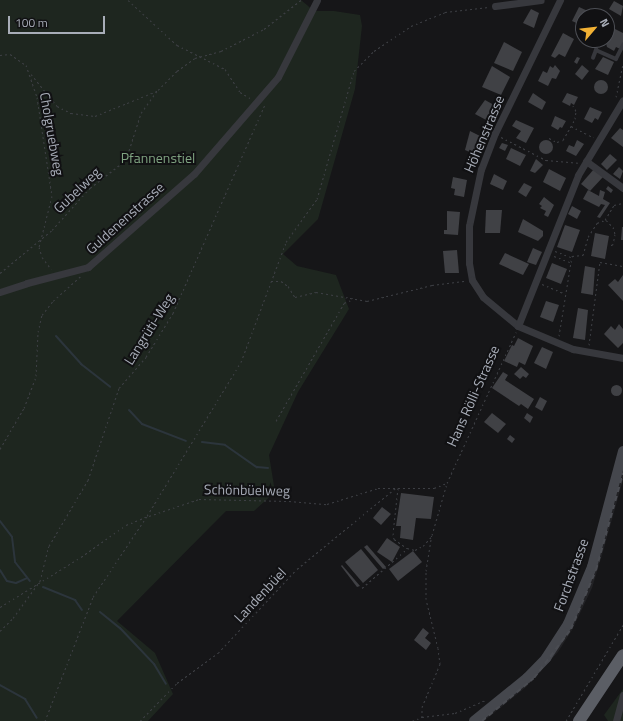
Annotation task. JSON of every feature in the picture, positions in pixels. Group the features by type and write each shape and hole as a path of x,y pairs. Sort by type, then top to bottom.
{"highway":[{"path":"579,721 623,656"},
{"path":"586,721 623,667"}],"main road":[{"name":"Forchstrasse","path":"474,721 496,705 527,678 546,658 573,615 592,567 623,451"}],"street":[{"name":"Guldenenstrasse","path":"0,292 27,283 60,276 88,267 194,174 258,100 284,67 317,0"},
{"path":"495,6 541,0"},
{"name":"Höhenstrasse","path":"560,0 495,133 481,169 474,196 468,245 472,280 483,297 518,326 558,343 588,352 623,358"},
{"path":"518,326 585,162 623,100"},
{"path":"585,162 623,188"},
{"path":"616,721 623,695"}],"lane":[{"path":"593,58 596,50 616,59 623,45"}],"path":[{"path":"128,0 167,37 199,57 225,69 240,92 258,100"},
{"name":"Gubelweg","path":"0,273 39,242 90,188 126,160 132,147 138,120 158,90 183,66 199,57 221,51 264,29 301,0"},
{"path":"45,721 93,597 147,516 241,362 270,281 286,242 317,199 354,71 374,51 411,26 446,12 495,6"},
{"name":"Cholgruebweg","path":"0,55 10,54 18,58 26,65 37,97 52,196 49,216 39,242"},
{"path":"619,107 616,94 623,65"},
{"path":"30,73 57,106 71,113 95,116 158,90"},
{"name":"Langrüti-Weg","path":"40,581 49,546 88,480 119,388 146,357 173,313 266,102"},
{"path":"549,138 557,142 564,140 576,111 573,106"},
{"path":"571,126 599,139"},
{"path":"495,133 546,160 585,162"},
{"path":"548,250 571,257 574,254 583,255 588,237 598,223 605,220 614,205 623,203"},
{"path":"605,220 613,227 615,234 613,244 610,246"},
{"path":"39,242 42,258 60,276"},
{"path":"548,250 570,262"},
{"path":"558,343 571,257"},
{"path":"588,352 600,262 623,266"},
{"path":"0,449 24,408 36,376 38,332 42,315 88,267"},
{"path":"270,281 282,281 288,286 295,297 316,292 352,300 367,301 432,285 472,280"},
{"path":"536,281 566,294"},
{"path":"276,421 344,303 352,300"},
{"name":"Hans Rölli-Strasse","path":"422,717 422,707 435,680 440,664 438,648 426,599 426,571 432,535 447,483 518,326"},
{"name":"Schönbüelweg","path":"0,607 40,581 81,558 126,525 147,516 199,499 289,501 327,504 372,490 398,487 434,488 447,483"},
{"path":"398,487 392,535 407,548 420,548 432,535"},
{"name":"Landenbüel","path":"140,721 177,683 218,653 297,569 398,487"},
{"path":"362,588 395,561 407,548"},
{"path":"0,631 13,618 40,581"},
{"path":"566,721 623,625"},
{"path":"412,721 422,717 454,713 488,700 496,705"}],"shaded area":[{"path":"623,465 623,480 592,588 572,630 558,652 526,687 484,721 478,721 563,637"}],"green space":[{"name":"Pfannenstiel","path":"0,0 301,0 314,11 334,11 360,15 362,26 355,89 318,219 283,254 297,266 336,275 349,309 298,392 269,455 275,492 254,511 226,511 117,621 155,653 173,694 148,721 0,721"},
{"path":"623,689 623,721 608,721 604,715"}],"building":[{"path":"614,1 623,6 621,16 615,12 615,8 610,8"},
{"path":"531,9 539,13 534,28 523,23"},
{"path":"575,15 575,22 572,21"},
{"path":"615,29 623,33 623,43 620,49 616,47 614,51 609,48 615,48"},
{"path":"563,33 574,39 565,57 559,54 555,58 551,56"},
{"path":"504,42 522,52 513,71 494,63"},
{"path":"577,57 580,58 577,64 574,62"},
{"path":"603,57 614,62 608,75 595,69"},
{"path":"555,65 560,71 556,79 552,78 548,86 538,81 543,71 547,73 550,66 553,68"},
{"path":"582,65 589,71 582,80 575,74"},
{"path":"492,66 510,77 501,95 482,87"},
{"path":"598,80 604,80 608,84 608,90 604,94 598,94 594,90 594,84"},
{"path":"533,93 546,102 542,110 528,102"},
{"path":"567,93 578,97 574,105 571,103 570,106 562,102"},
{"path":"485,100 494,105 488,121 475,114"},
{"path":"590,107 602,112 598,120 595,118 592,123 584,119"},
{"path":"555,116 566,121 562,128 560,127 558,130 551,126"},
{"path":"516,120 534,128 526,143 516,138 521,131 512,126"},
{"path":"620,128 623,130 623,147 611,138"},
{"path":"470,131 482,137 474,154 465,150"},
{"path":"546,140 551,142 553,147 551,152 546,154 541,152 539,147 541,142"},
{"path":"577,140 584,144 576,156 566,151 569,145 574,147"},
{"path":"502,143 508,145 505,151 499,148"},
{"path":"511,148 526,155 520,166 506,159"},
{"path":"610,154 617,160 607,170 601,164"},
{"path":"536,159 543,165 535,173 530,171"},
{"path":"619,167 623,171 620,179 613,174"},
{"path":"549,169 566,178 560,191 543,182"},
{"path":"594,169 603,177 590,191 581,184"},
{"path":"494,174 507,181 503,190 490,184"},
{"path":"453,177 467,180 464,197 454,195 455,189 451,188"},
{"path":"524,183 532,187 526,197 518,192"},
{"path":"608,186 613,190 611,193 606,189"},
{"path":"588,190 599,196 600,190 605,192 603,199 610,203 600,218 597,217 605,205 601,204 599,207 583,199"},
{"path":"544,197 554,205 548,217 544,215 546,211 540,208 542,206 539,204"},
{"path":"572,206 581,211 577,219 568,214"},
{"path":"486,210 502,210 500,233 485,233"},
{"path":"447,211 460,212 458,235 444,234 444,230 447,230"},
{"path":"523,219 543,231 543,236 538,241 518,232"},
{"path":"565,225 580,230 572,252 557,247"},
{"path":"622,227 623,240 621,240"},
{"path":"595,233 609,236 605,259 591,256"},
{"path":"533,248 542,252 536,265 527,262"},
{"path":"457,250 459,273 445,273 443,251"},
{"path":"505,253 529,264 523,275 499,264"},
{"path":"552,263 567,269 561,284 546,278"},
{"path":"585,266 595,268 593,295 581,293"},
{"path":"623,275 623,301 608,285 615,279 618,282"},
{"path":"546,301 559,305 553,322 540,317"},
{"path":"578,308 588,310 585,340 573,338"},
{"path":"619,324 623,329 623,343 618,348 604,334 611,326 615,330"},
{"path":"518,338 533,346 525,365 519,362 517,367 504,361 512,345 514,346"},
{"path":"542,347 553,352 546,369 534,363"},
{"path":"521,367 529,374 526,378 523,376 520,379 514,374"},
{"path":"503,372 508,375 505,380 534,399 528,409 521,404 519,406 492,388"},
{"path":"616,384 620,386 622,390 620,394 616,396 612,394 610,390 612,386"},
{"path":"540,397 547,401 542,411 535,407"},
{"path":"492,413 506,424 498,433 484,422"},
{"path":"527,413 533,417 530,423 524,418"},
{"path":"510,435 515,439 512,443 507,439"},
{"path":"401,493 434,497 431,519 416,518 413,540 400,538 401,526 396,526"},
{"path":"382,507 391,514 381,525 373,518"},
{"path":"387,538 400,547 392,562 377,552"},
{"path":"367,545 386,567 383,569 364,547"},
{"path":"361,549 378,570 363,583 345,562"},
{"path":"413,551 422,562 398,581 389,569"},
{"path":"342,565 360,586 357,587 341,566"},
{"path":"423,628 429,633 425,638 431,643 426,650 414,640"}],"waterway":[{"path":"56,336 81,364 110,387"},
{"path":"129,410 142,424 186,441"},
{"path":"202,442 225,445 257,467 268,468"},
{"path":"0,521 12,537 15,562 30,581"},
{"path":"0,570 7,581 16,583 27,578"},
{"path":"43,587 75,600 82,610"},
{"path":"100,612 120,628 154,664 166,684"},
{"path":"0,685 25,699 37,718"}],"railway":[{"path":"482,721 534,678 571,629 596,570 623,473"}]}
